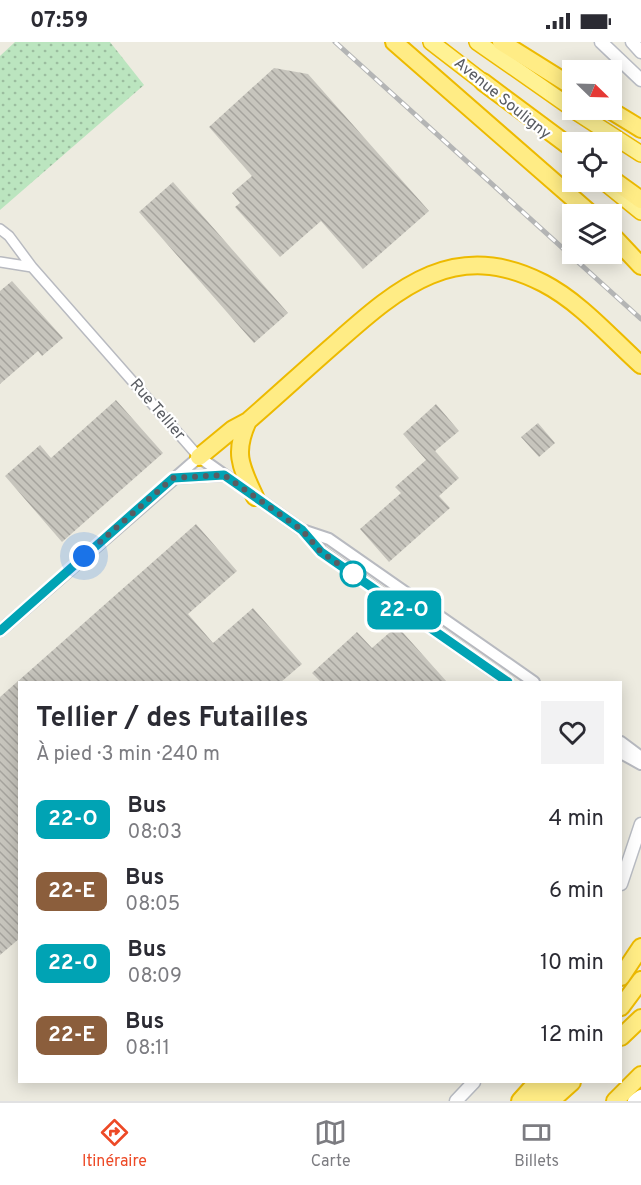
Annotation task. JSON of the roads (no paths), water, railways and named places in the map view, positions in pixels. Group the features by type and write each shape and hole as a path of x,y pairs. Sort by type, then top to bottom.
{"highway":[{"path":"394,42 580,204"},
{"name":"Avenue Souligny","path":"431,42 562,147"},
{"name":"Avenue Souligny","path":"477,42 562,101"},
{"path":"501,42 562,80"},
{"path":"483,82 562,141"},
{"path":"622,117 641,129"},
{"name":"Avenue Souligny","path":"590,120 641,154"},
{"path":"622,186 641,200"},
{"path":"616,192 641,212"},
{"path":"622,246 641,266"},
{"path":"199,457 233,429 248,421 396,291 430,274 456,268 495,268 520,273 543,283 577,308 641,364"},
{"path":"248,421 241,437 239,456 255,497"},
{"path":"622,976 641,947"},
{"path":"622,1006 641,980"},
{"path":"622,1036 641,1018"},
{"path":"615,1101 641,1075"},
{"path":"520,1101 536,1083"},
{"path":"536,1101 555,1083"},
{"path":"551,1101 571,1083"}],"main road":[{"path":"601,42 641,80"},
{"path":"632,42 641,52"},
{"path":"622,881 641,824"},
{"path":"456,1101 473,1083"},
{"path":"634,1101 641,1096"}],"street":[{"name":"Rue Tellier","path":"0,229 9,236 32,267 199,457 302,530 321,552 507,681"},
{"path":"0,262 32,267"},
{"path":"0,631 199,457"},
{"path":"173,478 224,475"},
{"name":"Rue Tellier","path":"302,530 329,539 533,681"},
{"path":"622,743 641,757"},
{"path":"622,754 641,764"}],"railway":[{"path":"335,42 641,319"}]}
